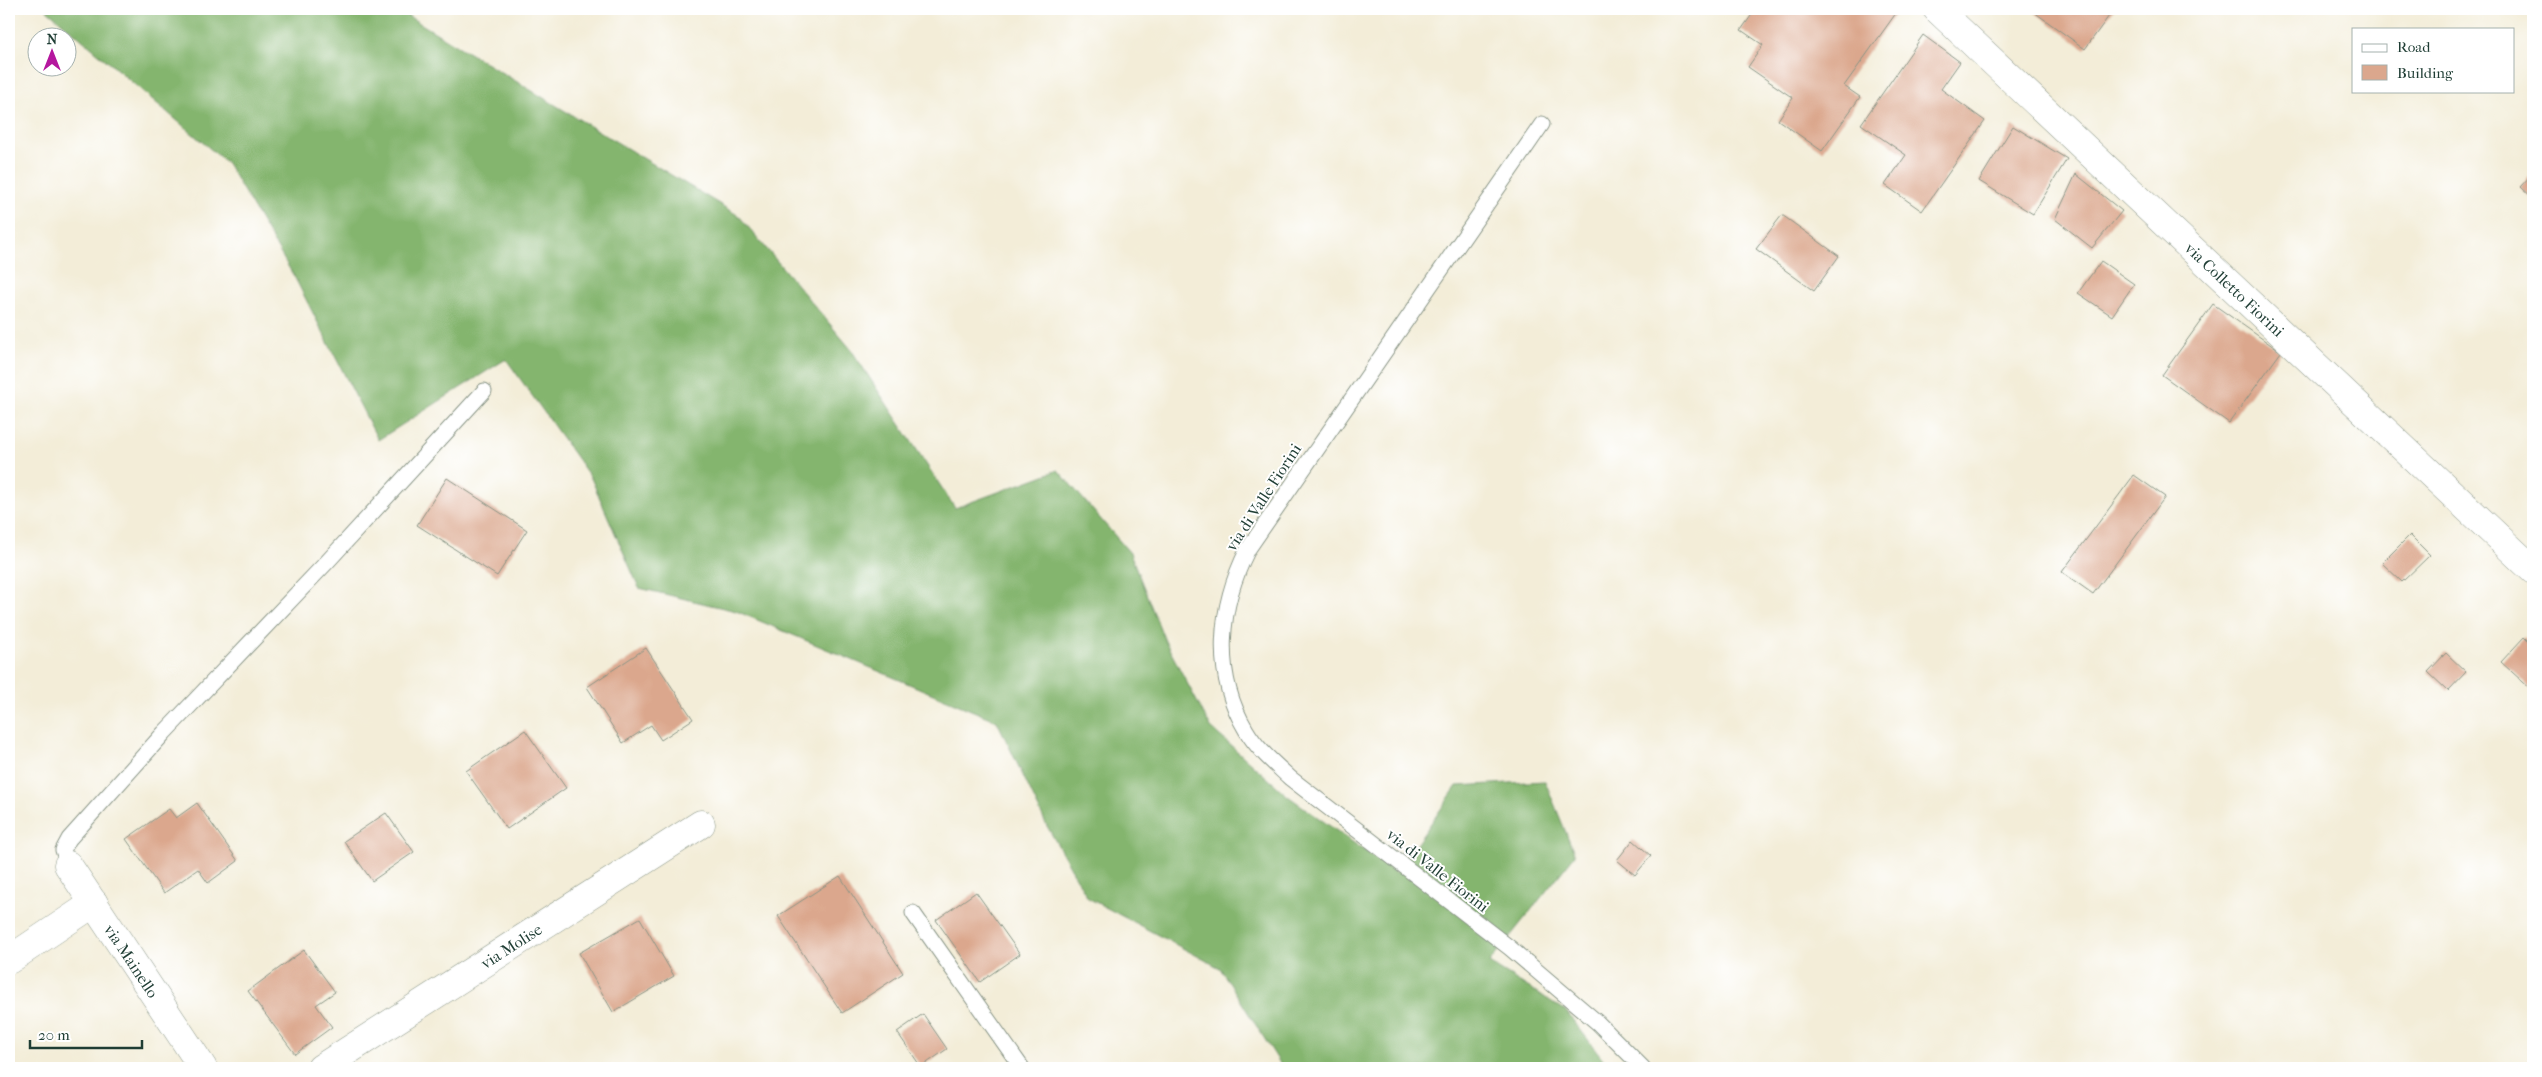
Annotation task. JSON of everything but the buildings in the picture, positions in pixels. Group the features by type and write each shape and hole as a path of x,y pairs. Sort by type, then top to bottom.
{"street":[{"name":"via Colletto Fiorini","path":"1937,9 2533,570"},
{"name":"via Molise","path":"321,1068 701,824"},
{"name":"via Mainello","path":"68,865 203,1068"},
{"path":"9,960 94,903"}],"lane":[{"name":"via di Valle Fiorini","path":"1542,124 1248,549 1229,592 1223,643 1225,669 1228,688 1243,723 1262,752 1290,778 1510,948 1598,1023 1643,1068"},
{"path":"68,865 63,850 69,839 164,732 328,562 484,391"},
{"path":"913,913 1022,1068"}],"green space":[{"path":"46,9 385,9 403,13 739,216 850,348 955,508 1058,470 1130,553 1165,641 1211,728 1288,796 1396,873 1457,786 1545,781 1575,855 1489,963 1565,1010 1610,1068 1283,1068 1220,968 1088,898 1047,826 997,721 736,611 639,588 591,478 506,359 378,440 295,278 227,163 78,36 78,28 68,28"}]}
